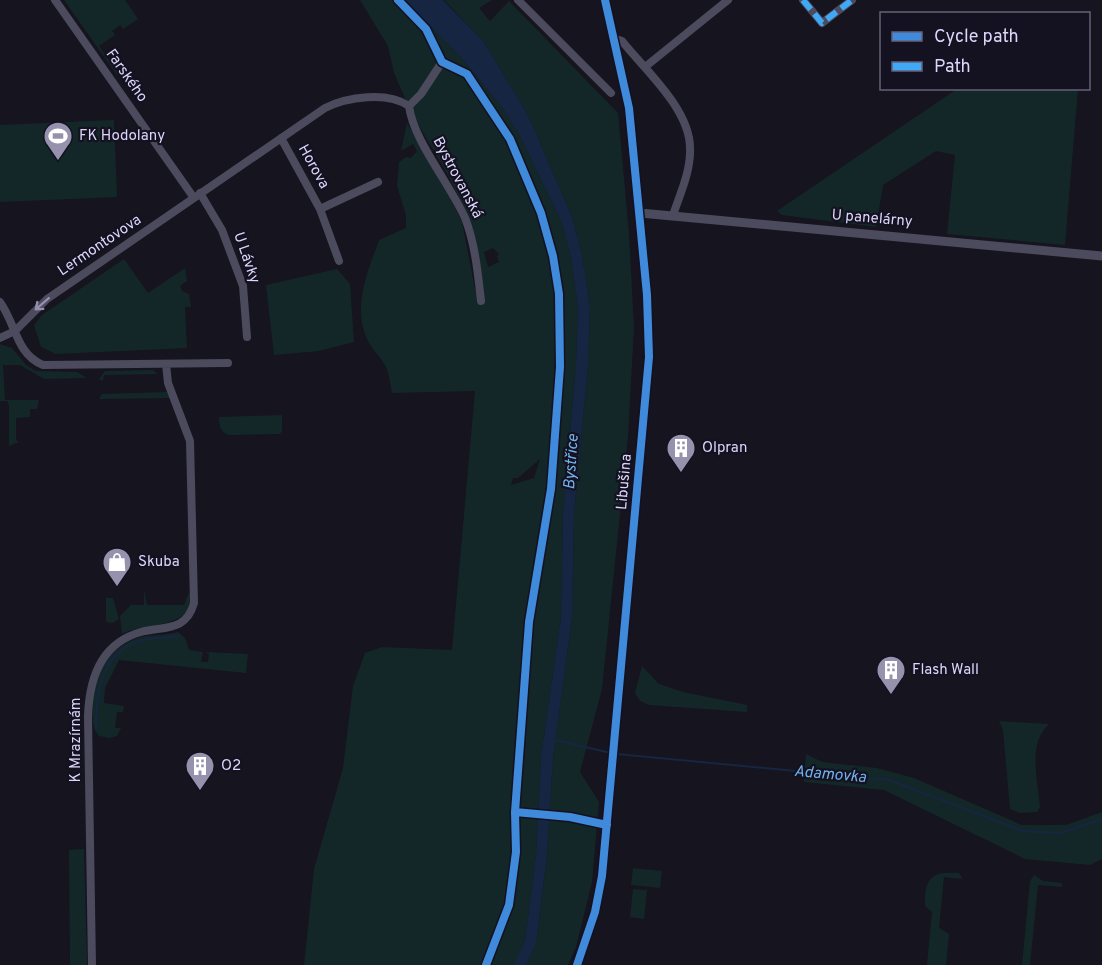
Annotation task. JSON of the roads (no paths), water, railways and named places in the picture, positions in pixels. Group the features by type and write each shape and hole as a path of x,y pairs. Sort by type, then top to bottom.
{"street":[{"name":"Farského","path":"55,0 197,196"},
{"path":"518,0 612,93"},
{"name":"Libušina","path":"578,965 599,896 648,390 648,316 629,108 605,0"},
{"path":"645,67 728,0"},
{"path":"804,0 822,22 852,0"},
{"path":"613,38 620,39 668,95 689,138 688,165 673,215"},
{"path":"409,106 421,94 442,62"},
{"name":"Lermontovova","path":"15,331 46,299 325,108 342,102 391,98 409,106"},
{"name":"Bystrovanská","path":"409,106 411,122 443,175 465,219 481,301"},
{"name":"Horova","path":"281,138 320,209 339,261"},
{"name":"Horova","path":"320,209 378,182"},
{"name":"U Lávky","path":"197,196 218,222 243,286 247,337"},
{"name":"U panelárny","path":"640,213 1102,256"},
{"path":"0,302 9,314 28,357 43,365 228,363"},
{"path":"0,338 15,331"},
{"name":"K Mrazírnám","path":"92,965 88,717 92,680 99,663 113,647 137,633 177,627 190,613 194,598 190,441 168,383 166,364"}],"water":[{"name":"Bystřice","path":"404,0 443,0 484,42 528,115 572,217 582,255 590,306 588,365 574,514 572,618 553,758 547,855 536,944 526,965 513,965 525,941 536,854 541,757 561,617 563,514 576,365 578,307 571,257 561,221 521,138 504,110 461,57"}],"waterway":[{"path":"96,728 100,688 109,664 118,654 128,646 142,640 179,636"},
{"name":"Adamovka","path":"555,740 611,753"},
{"name":"Adamovka","path":"617,754 889,780 1023,831 1061,833 1102,819"}],"place":[{"name":"FK Hodolany","path":"58,162"},
{"name":"Olpran","path":"681,474"},
{"name":"Skuba","path":"117,588"},
{"name":"Flash Wall","path":"891,696"},
{"name":"O2","path":"200,792"}]}
